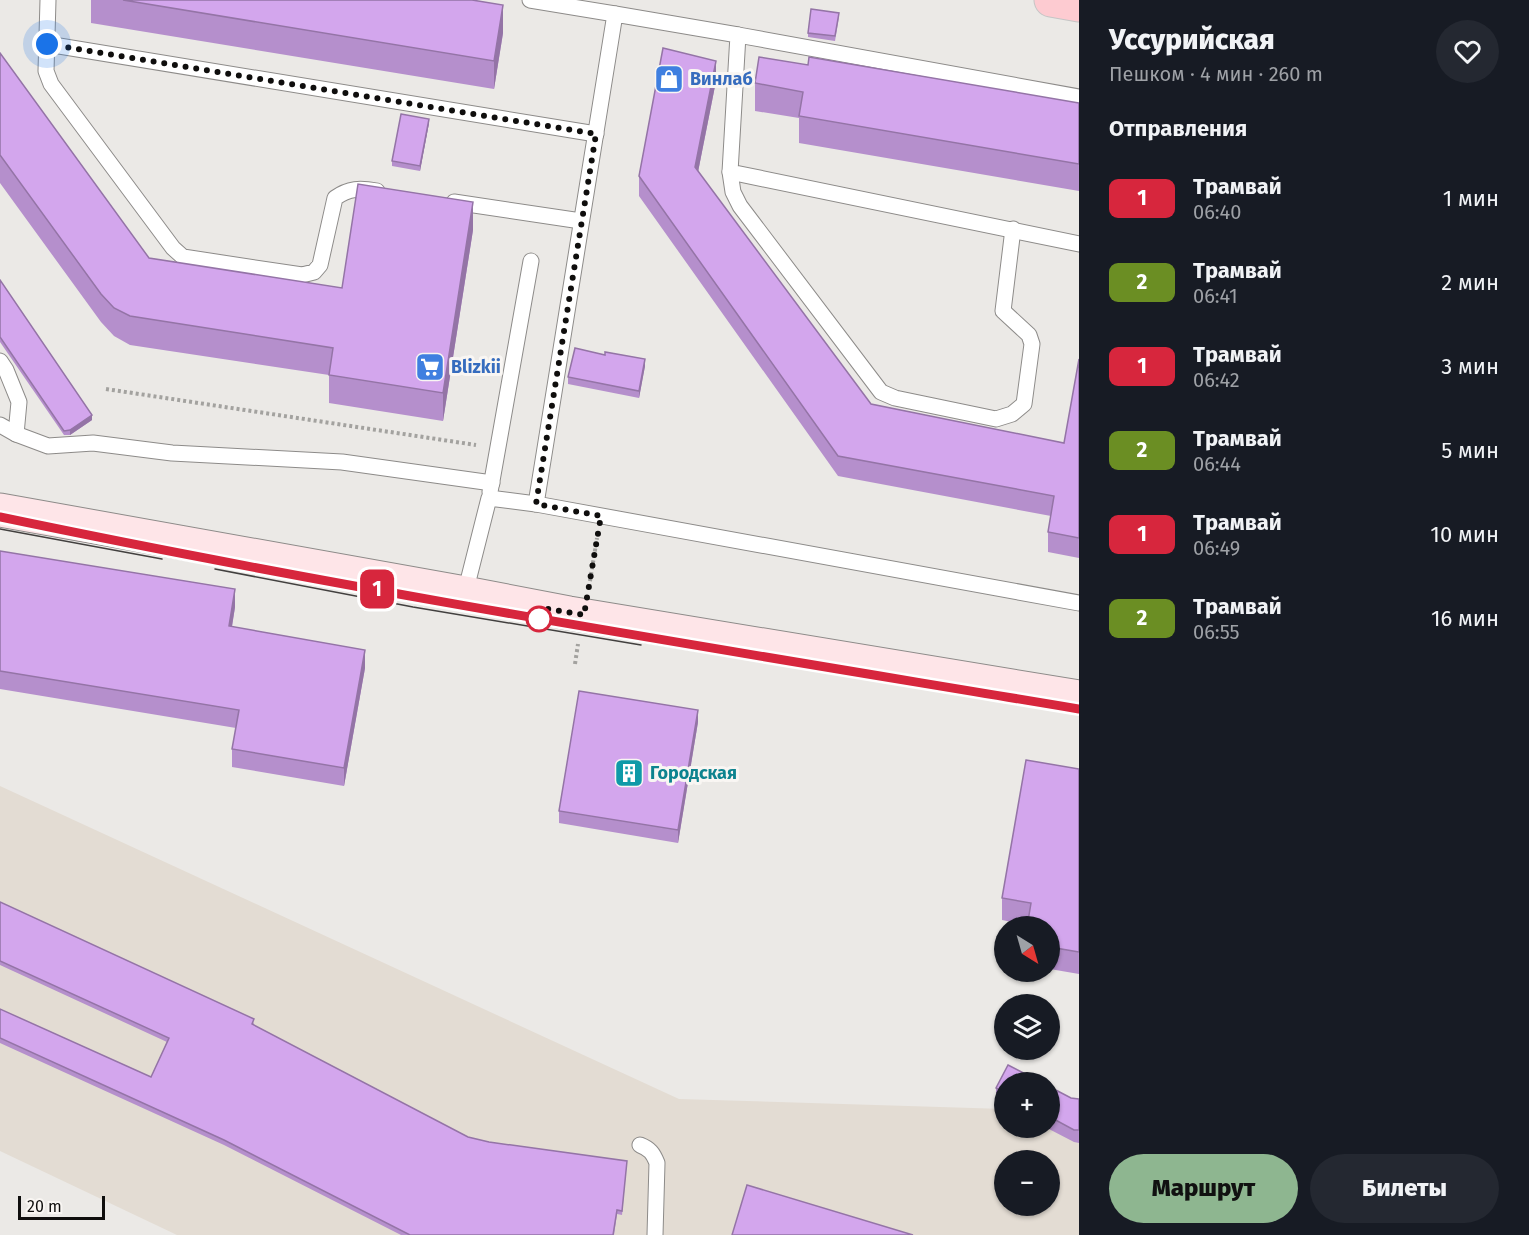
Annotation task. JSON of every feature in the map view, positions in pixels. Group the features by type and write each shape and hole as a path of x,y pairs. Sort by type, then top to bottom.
{"main road":[{"path":"1051,0 1079,5"},
{"path":"0,510 584,615 1079,697"}],"lane":[{"path":"48,0 46,71 51,84 173,248 183,257 302,275 314,272 320,265 335,198 345,191 359,188 393,193"},
{"path":"530,0 738,35 1079,98"},
{"path":"536,504 615,14"},
{"path":"738,35 730,172 733,192 740,206 881,392 895,398 996,418 1012,414 1024,404 1032,344 1029,335 1010,320 1003,310 1013,229"},
{"path":"47,44 596,134"},
{"path":"730,172 1079,244"},
{"path":"438,200 581,221"},
{"path":"465,592 490,491 531,261"},
{"path":"0,361 19,402 16,434"},
{"path":"0,424 16,434 48,446 93,443 171,453 342,462 490,491 536,504 1079,603"},
{"path":"640,1145 649,1149 657,1163 655,1235"}],"path":[{"path":"106,389 498,449"},
{"path":"575,664 601,516"}],"shaded area":[{"path":"0,786 679,1099 994,1109 994,1138 1060,1138 1060,1122 1079,1111 1079,1235 177,1235 0,1151"}],"building":[{"path":"123,0 472,0 503,5 494,61"},
{"path":"811,9 839,13 835,36 808,33"},
{"path":"663,48 716,61 695,167 871,404 1064,443 1079,359 1079,538 1048,532 1054,496 838,456 639,176"},
{"path":"0,53 149,258 342,288 358,184 473,202 443,393 329,375 333,348 130,316 114,308 101,294 0,155"},
{"path":"759,57 808,65 809,57 1079,103 1079,164 799,116 803,92 755,83"},
{"path":"401,114 429,119 420,166 392,161"},
{"path":"0,280 92,415 70,430 64,431 0,337"},
{"path":"575,348 605,355 605,352 645,359 639,391 568,377"},
{"path":"0,551 235,589 229,626 365,650 344,768 232,749 239,710 0,671"},
{"name":"Городская","path":"579,691 698,710 678,830 559,811"},
{"path":"1026,760 1079,769 1079,952 1060,949 1060,916 1029,916 1031,903 1002,898"},
{"path":"0,902 254,1019 252,1024 468,1137 489,1142 627,1161 622,1211 617,1210 613,1235 410,1235 224,1140 0,1038 0,1009 151,1077 169,1038 0,961"},
{"path":"1008,1065 1022,1072 1004,1072"},
{"path":"1060,1092 1079,1099 1079,1130 1074,1130 1060,1122"},
{"path":"747,1185 913,1235 732,1235"}],"tram line":[{"path":"0,517 269,570 1079,709"},
{"name":"1","path":"0,517 177,554 539,619 1079,709"},
{"path":"0,529 162,559"},
{"path":"215,569 413,607 641,645"}],"place":[{"name":"Винлаб","path":"669,79"},
{"name":"Blizkii","path":"430,367"},
{"name":"Городская","path":"629,773"}],"route":[{"path":"47,44 596,134 536,504 601,516 584,615 548,609 539,619"}]}
